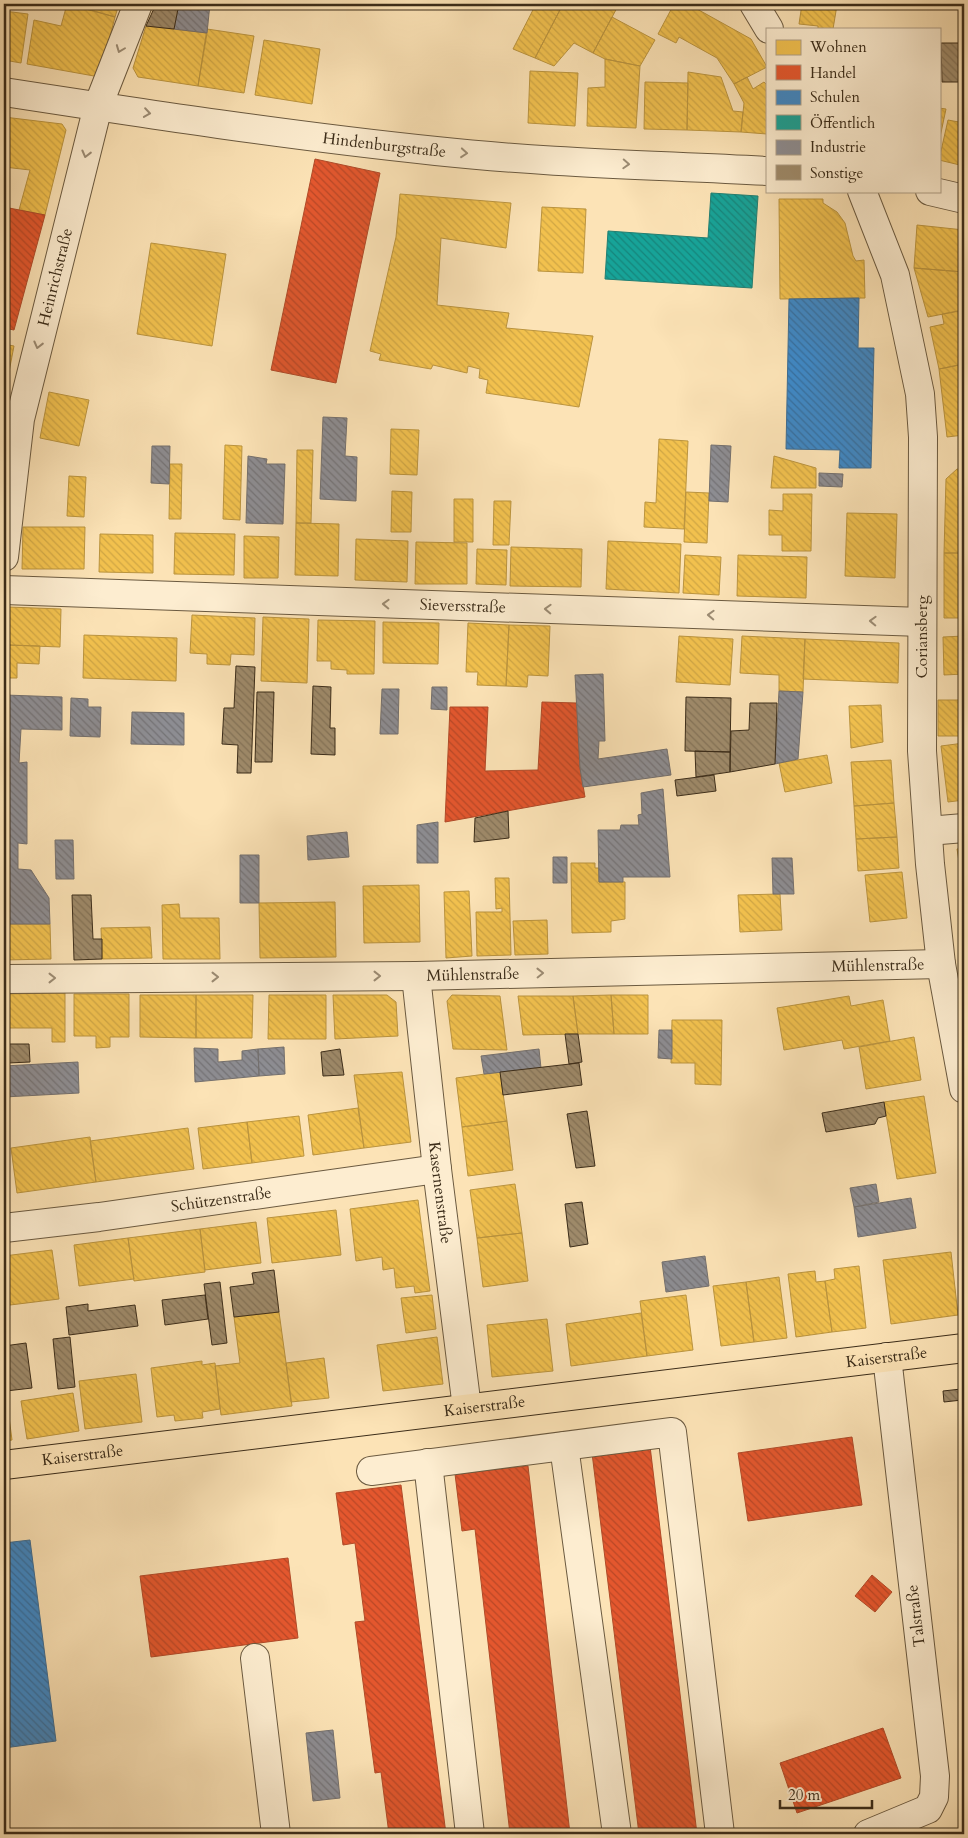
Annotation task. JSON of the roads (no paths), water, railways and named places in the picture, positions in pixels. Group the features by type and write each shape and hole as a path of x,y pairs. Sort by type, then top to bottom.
{"main road":[{"name":"Kaiserstraße","path":"4,1465 964,1348"}],"street":[{"name":"Heinrichstraße","path":"4,557 20,419 98,106 138,4"},
{"path":"754,4 768,28"},
{"name":"Hindenburgstraße","path":"4,92 436,151 530,159 766,171"},
{"name":"Coriansberg","path":"862,192 895,275 920,394 924,437 922,752 930,864 941,964 964,1089"},
{"path":"935,192 964,198"},
{"name":"Sieversstraße","path":"4,590 922,622"},
{"path":"928,831 964,828"},
{"name":"Mühlenstraße","path":"4,979 416,976 941,964"},
{"name":"Kasernenstraße","path":"416,976 437,1169 467,1408"},
{"name":"Schützenstraße","path":"4,1228 99,1217 437,1169"},
{"name":"Talstraße","path":"868,1834 928,1809 934,1797 935,1776 886,1357"},
{"path":"371,1471 672,1432 720,1834"},
{"path":"564,1446 617,1834"},
{"path":"428,1464 470,1834"},
{"path":"255,1658 276,1834"}]}
